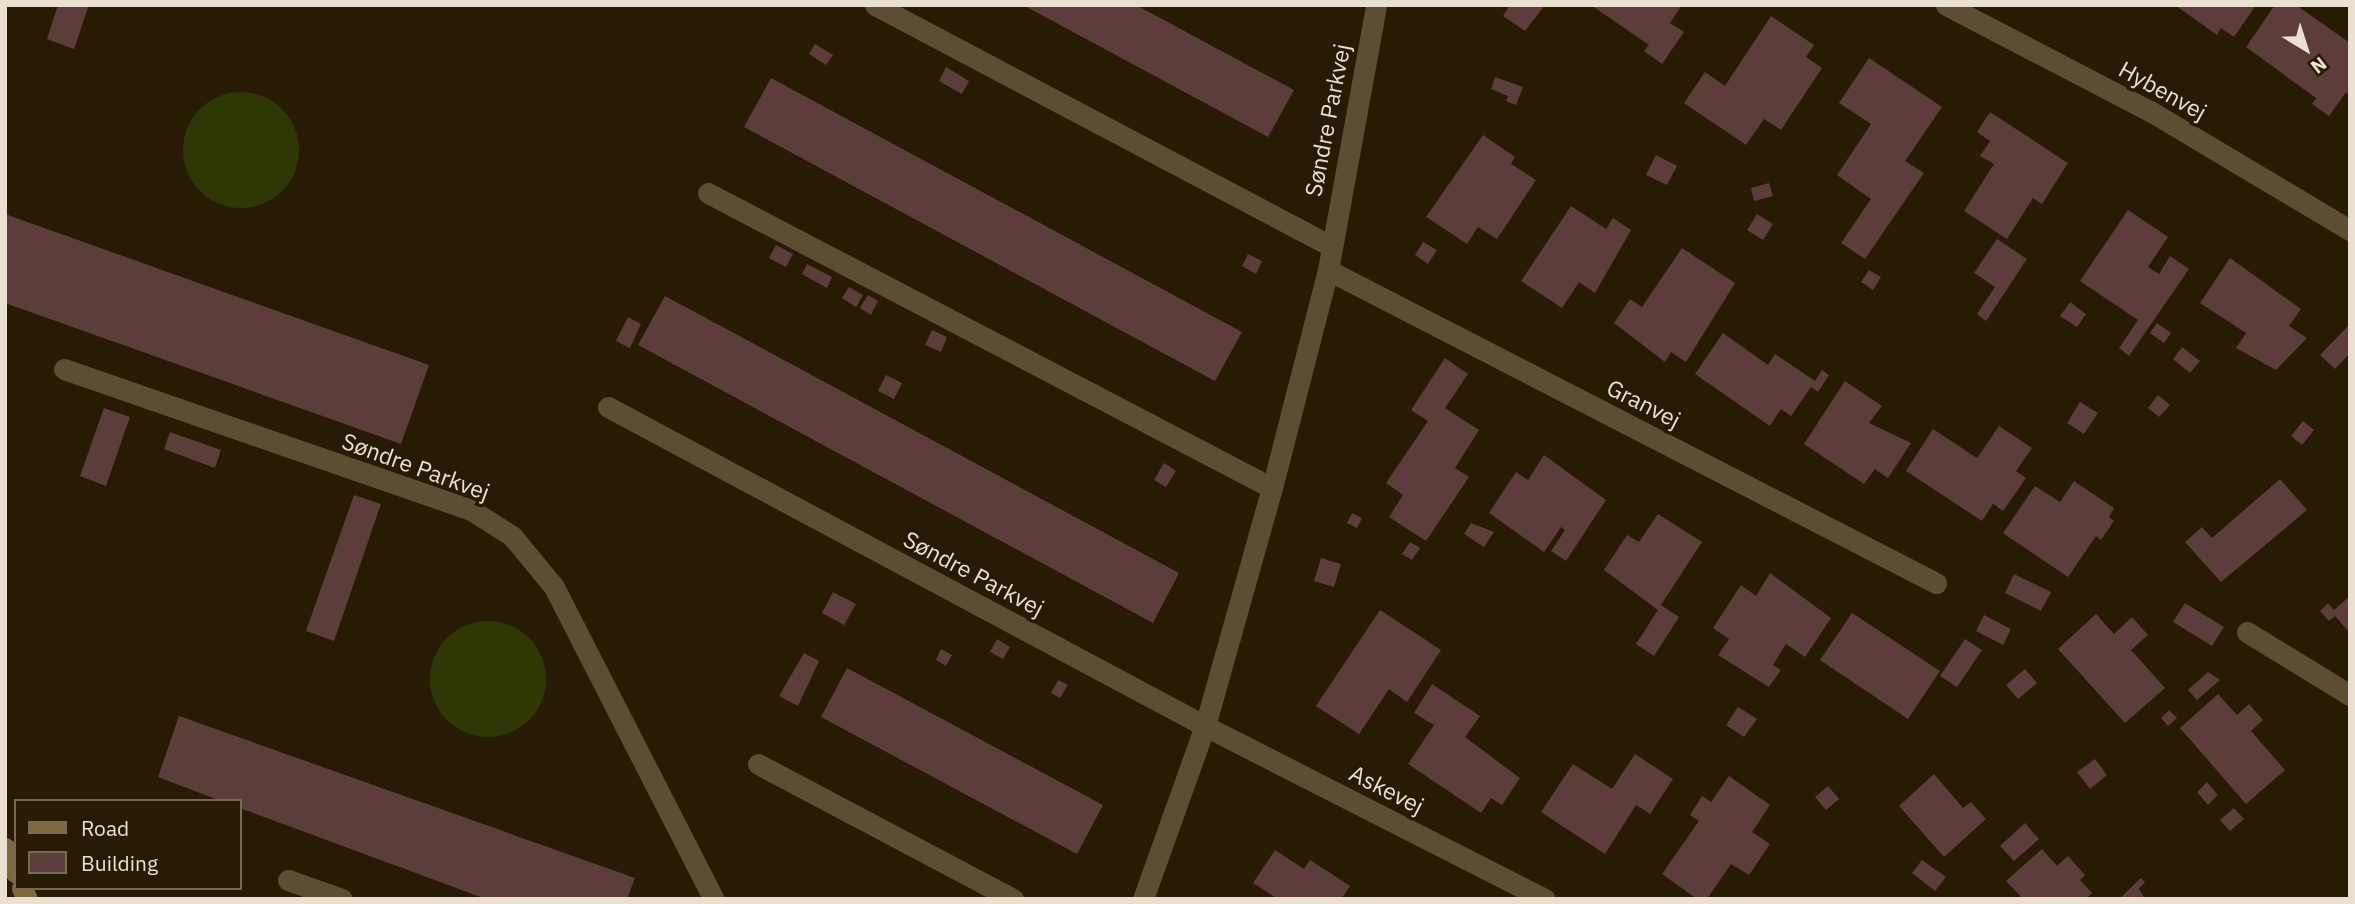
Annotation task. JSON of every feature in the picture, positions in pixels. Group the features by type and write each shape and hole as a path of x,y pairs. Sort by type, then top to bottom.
{"main road":[{"path":"5,848 14,868"}],"street":[{"name":"Søndre Parkvej","path":"876,5 1329,245"},
{"name":"Søndre Parkvej","path":"1143,899 1205,726 1272,488 1328,270 1329,245 1376,5"},
{"name":"Hybenvej","path":"1946,5 2150,111 2350,230"},
{"path":"708,193 1272,488"},
{"name":"Granvej","path":"1328,270 1936,583"},
{"name":"Søndre Parkvej","path":"64,369 471,510 512,536 554,587 714,899"},
{"name":"Søndre Parkvej","path":"608,407 1205,726"},
{"path":"2247,632 2350,695"},
{"name":"Askevej","path":"1205,726 1545,899"},
{"path":"758,764 1013,899"},
{"path":"288,880 342,899"}],"green space":[{"path":"241,92 263,96 282,109 295,128 299,150 295,172 282,191 263,204 241,208 219,204 200,191 187,172 183,150 187,128 200,109 219,96"},
{"path":"488,621 510,625 529,638 542,657 546,679 542,701 529,720 510,733 488,737 466,733 447,720 434,701 430,679 434,657 447,638 466,625"}],"building":[{"path":"58,5 89,5 74,49 47,39"},
{"path":"1023,5 1136,5 1294,90 1268,137"},
{"path":"1510,5 1545,5 1525,31 1503,16"},
{"path":"1591,5 1682,5 1670,23 1684,32 1662,64 1644,51 1649,45"},
{"path":"2175,5 2256,5 2234,37 2221,28 2217,35"},
{"path":"2275,5 2296,5 2350,43 2350,95 2346,92 2329,116 2312,104 2316,98 2246,47"},
{"path":"1771,16 1814,45 1806,57 1822,68 1781,130 1764,119 1746,145 1684,103 1705,72 1725,86"},
{"path":"815,44 833,55 826,65 809,54"},
{"path":"1869,58 1942,107 1905,161 1924,173 1865,259 1841,243 1871,199 1837,175 1871,124 1839,103"},
{"path":"946,67 969,81 962,94 939,81"},
{"path":"1495,77 1523,87 1516,105 1506,101 1508,96 1491,89"},
{"path":"771,78 1242,332 1215,381 744,127"},
{"path":"1990,112 2068,163 2042,204 2033,198 2007,239 1964,211 1994,164 1980,156 1990,141 1977,132"},
{"path":"1483,135 1515,157 1511,164 1536,180 1497,239 1478,227 1467,244 1426,217"},
{"path":"1656,155 1677,166 1667,185 1646,175"},
{"path":"1769,183 1773,196 1754,201 1751,188"},
{"path":"1571,206 1606,229 1613,218 1631,230 1595,293 1579,282 1562,308 1521,281"},
{"path":"2128,210 2168,237 2148,267 2159,274 2170,256 2189,269 2129,356 2119,348 2138,320 2080,281"},
{"path":"5,214 429,365 401,444 5,303"},
{"path":"1757,214 1773,224 1763,240 1747,230"},
{"path":"1997,239 2027,259 1986,321 1977,314 1995,287 1974,273"},
{"path":"1423,242 1437,250 1428,264 1415,255"},
{"path":"776,245 793,254 786,267 769,258"},
{"path":"1682,248 1735,283 1686,362 1671,352 1665,362 1614,323 1630,299 1642,307"},
{"path":"1248,254 1262,261 1256,274 1242,266"},
{"path":"2230,258 2301,309 2289,326 2307,338 2276,370 2236,348 2246,333 2200,303"},
{"path":"807,264 832,277 827,288 802,274"},
{"path":"1869,270 1881,277 1873,290 1861,282"},
{"path":"849,287 863,295 856,307 842,298"},
{"path":"868,295 878,301 871,315 860,308"},
{"path":"665,296 1179,573 1153,623 638,345"},
{"path":"2070,302 2086,314 2077,327 2060,316"},
{"path":"628,317 641,324 630,348 616,341"},
{"path":"2157,323 2171,333 2164,343 2150,333"},
{"path":"2350,324 2350,353 2335,369 2320,355"},
{"path":"932,330 947,337 941,352 925,345"},
{"path":"1723,333 1768,365 1775,354 1815,381 1822,370 1829,375 1818,392 1811,387 1791,416 1781,409 1770,426 1695,374"},
{"path":"2182,347 2200,361 2190,373 2173,359"},
{"path":"1445,358 1468,374 1445,408 1479,430 1455,468 1469,477 1426,541 1389,517 1403,495 1386,483 1428,421 1411,410"},
{"path":"886,375 902,383 894,399 878,391"},
{"path":"1845,381 1882,406 1869,423 1911,443 1888,478 1875,469 1864,484 1804,444"},
{"path":"2158,395 2170,405 2159,417 2148,408"},
{"path":"2080,402 2098,413 2084,434 2067,423"},
{"path":"104,408 130,417 106,486 80,476"},
{"path":"2303,421 2314,430 2302,445 2291,436"},
{"path":"1999,426 2032,448 2016,471 2026,478 2003,511 1993,504 1982,521 1906,471 1933,429 1977,458"},
{"path":"170,432 221,450 215,468 164,449"},
{"path":"1544,455 1606,500 1566,561 1551,551 1565,530 1561,527 1544,552 1489,513 1516,472 1528,480"},
{"path":"1164,463 1176,471 1166,487 1154,480"},
{"path":"2280,479 2307,510 2221,582 2185,542 2202,527 2212,538"},
{"path":"2074,481 2114,508 2109,517 2114,521 2101,540 2096,536 2068,577 2003,533 2035,486 2060,502"},
{"path":"354,495 381,504 334,641 306,631"},
{"path":"1352,513 1362,518 1357,528 1347,523"},
{"path":"1658,514 1702,542 1661,605 1679,617 1654,656 1636,644 1658,610 1604,570 1627,535 1639,542"},
{"path":"1471,523 1494,532 1484,547 1464,534"},
{"path":"1410,542 1420,548 1412,560 1402,554"},
{"path":"1321,558 1341,564 1334,587 1314,581"},
{"path":"1770,573 1831,618 1805,657 1786,644 1773,665 1781,670 1769,687 1718,655 1729,639 1713,628 1741,585 1756,596"},
{"path":"2014,574 2051,592 2041,611 2005,593"},
{"path":"833,592 856,604 844,625 822,613"},
{"path":"2350,596 2350,633 2335,616 2329,621 2320,611 2328,603 2334,610"},
{"path":"2185,603 2224,627 2212,646 2173,622"},
{"path":"1380,610 1441,650 1407,702 1389,689 1359,734 1316,706"},
{"path":"1852,613 1940,671 1908,719 1820,660"},
{"path":"2096,614 2114,634 2132,617 2148,635 2131,650 2165,688 2125,723 2058,649"},
{"path":"1984,615 2011,629 2003,645 1976,631"},
{"path":"997,639 1010,647 1003,659 990,652"},
{"path":"1965,639 1982,650 1957,687 1940,676"},
{"path":"941,649 952,655 946,666 936,660"},
{"path":"804,653 819,661 798,706 779,696"},
{"path":"847,668 1103,805 1077,854 821,717"},
{"path":"2025,669 2037,683 2018,699 2006,685"},
{"path":"2208,672 2220,680 2197,700 2188,690"},
{"path":"1058,680 1068,685 1060,698 1051,693"},
{"path":"1432,684 1480,716 1465,737 1520,778 1502,805 1491,798 1481,813 1408,764 1434,725 1414,713"},
{"path":"2218,694 2237,715 2249,704 2263,720 2251,731 2285,770 2246,804 2180,728"},
{"path":"1738,707 1757,719 1744,737 1726,725"},
{"path":"2169,710 2177,718 2168,726 2161,718"},
{"path":"179,716 635,878 627,899 486,899 242,809 242,799 216,799 158,777"},
{"path":"1635,754 1673,779 1650,814 1636,805 1605,854 1541,812 1573,764 1612,789"},
{"path":"2095,759 2107,775 2090,789 2077,772"},
{"path":"1934,774 1963,808 1971,802 1986,819 1944,857 1899,806"},
{"path":"1729,776 1770,805 1752,832 1770,844 1749,875 1731,864 1707,899 1697,899 1662,874 1699,821 1690,815 1702,796 1711,802"},
{"path":"2207,782 2218,795 2208,805 2197,792"},
{"path":"1828,786 1839,799 1826,810 1815,797"},
{"path":"2234,808 2244,819 2230,831 2220,820"},
{"path":"2025,823 2039,839 2014,861 2000,846"},
{"path":"2042,849 2057,866 2068,856 2085,875 2080,880 2092,893 2086,899 2023,899 2006,881"},
{"path":"1275,850 1304,869 1310,860 1350,886 1341,899 1278,899 1253,883"},
{"path":"1922,860 1946,877 1935,891 1912,873"},
{"path":"2141,878 2145,882 2139,889 2145,899 2119,899"}]}
